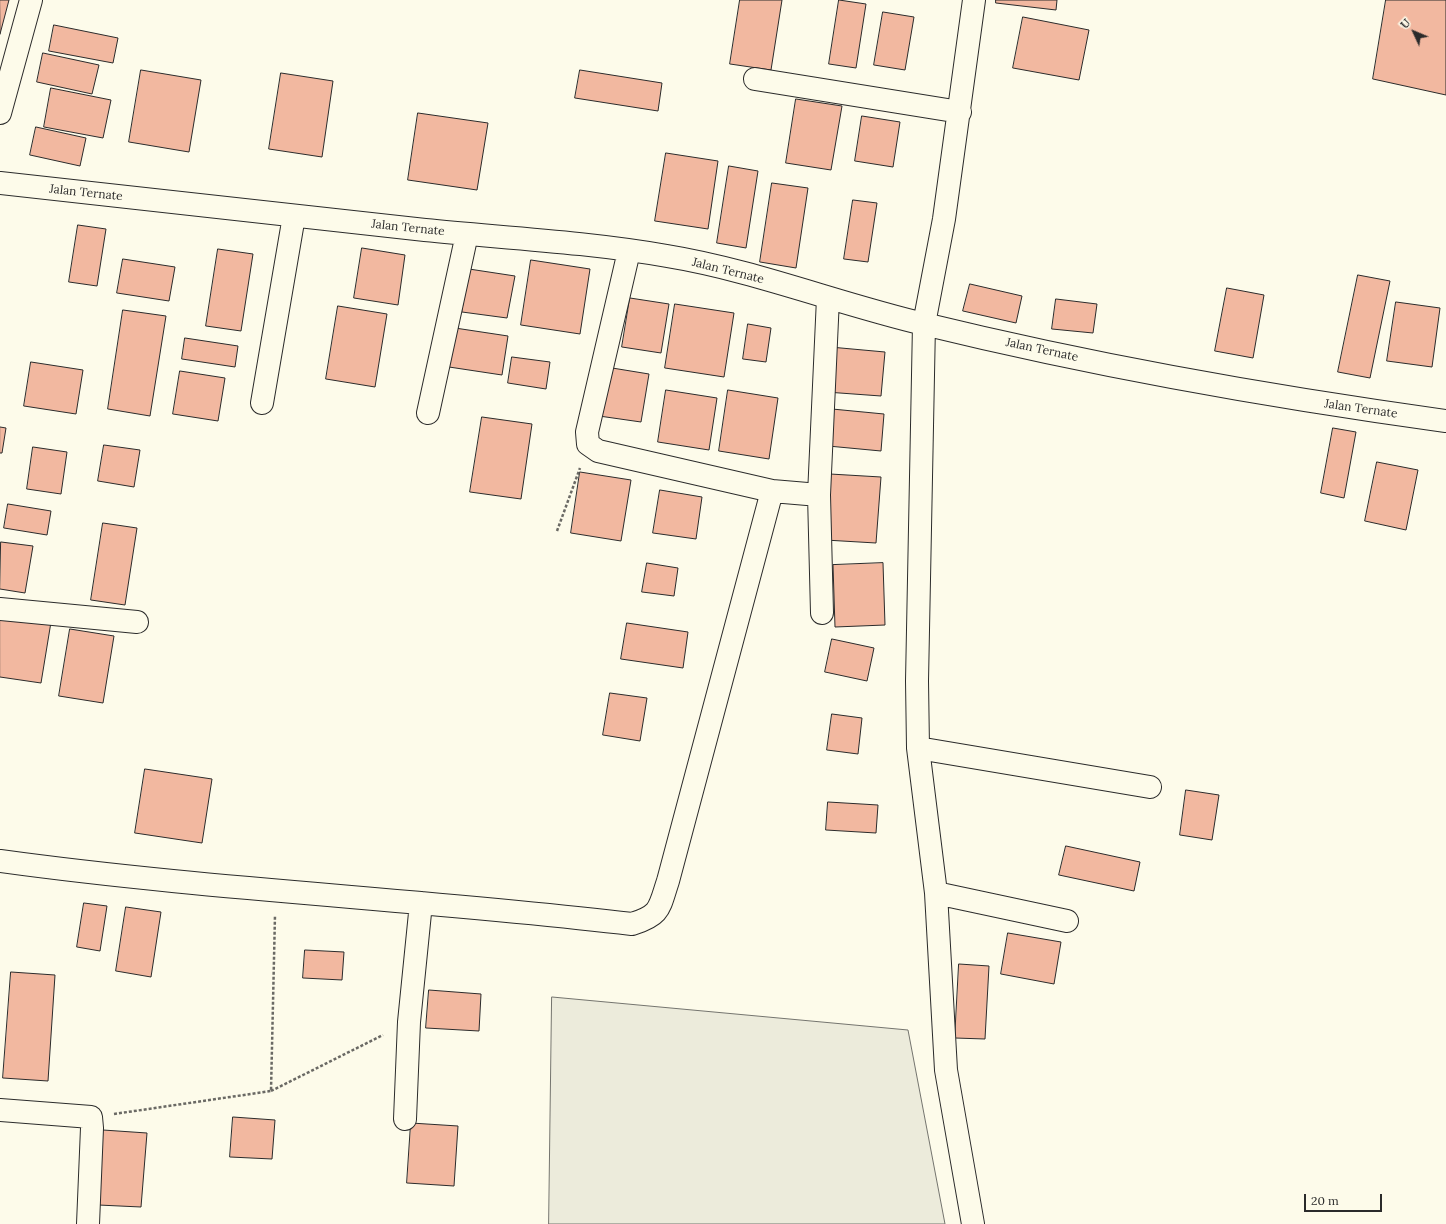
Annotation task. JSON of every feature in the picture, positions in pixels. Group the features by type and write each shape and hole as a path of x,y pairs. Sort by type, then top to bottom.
{"street":[{"path":"0,112 31,0"},
{"path":"974,0 960,112 944,219 924,324 917,681 918,748 936,893 946,1070 974,1224"},
{"path":"755,79 960,112"},
{"name":"Jalan Ternate","path":"0,183 294,216 467,234 562,242 669,256 739,272 924,324 1137,371 1318,403 1446,421"},
{"path":"262,403 294,216"},
{"path":"428,413 467,234"},
{"path":"629,251 587,432 588,444 598,451 772,491 819,495"},
{"path":"822,612 819,495 828,298"},
{"path":"0,861 276,891 515,910 632,924 650,918 658,909 668,881 772,491"},
{"path":"0,609 137,622"},
{"path":"918,748 1150,787"},
{"path":"936,893 1067,921"},
{"path":"405,1119 409,1022 421,903"},
{"path":"0,1110 91,1117 92,1128 88,1224"}],"path":[{"path":"558,531 588,444"},
{"path":"272,1091 276,891"},
{"path":"91,1117 272,1091 409,1022"}],"shaded area":[{"path":"552,997 908,1030 945,1224 549,1224"}],"building":[{"path":"0,0 9,0 0,34"},
{"path":"740,0 782,0 771,70 730,64"},
{"path":"839,0 866,4 856,68 829,64"},
{"path":"996,0 1057,0 1056,10 996,3"},
{"path":"1386,0 1446,0 1446,95 1373,79"},
{"path":"883,12 914,17 905,70 874,65"},
{"path":"1023,17 1089,30 1079,80 1013,68"},
{"path":"54,25 118,38 113,63 49,51"},
{"path":"43,53 99,65 92,94 37,82"},
{"path":"141,70 201,80 189,152 129,142"},
{"path":"580,70 662,83 658,111 575,98"},
{"path":"281,73 333,81 322,157 269,149"},
{"path":"51,88 111,100 103,138 44,127"},
{"path":"796,99 842,106 831,170 786,163"},
{"path":"418,113 488,123 477,190 408,180"},
{"path":"862,116 900,122 893,167 855,161"},
{"path":"36,127 86,138 80,166 30,155"},
{"path":"666,153 718,161 708,229 655,221"},
{"path":"729,166 758,171 746,248 717,243"},
{"path":"772,183 808,188 796,268 760,262"},
{"path":"853,200 877,203 868,262 844,259"},
{"path":"78,225 106,229 97,286 69,282"},
{"path":"362,248 405,255 398,305 354,298"},
{"path":"218,249 253,254 241,331 206,326"},
{"path":"123,259 175,267 169,301 117,293"},
{"path":"531,260 590,269 580,334 521,325"},
{"path":"469,269 515,276 507,318 462,312"},
{"path":"1358,275 1390,281 1370,378 1338,372"},
{"path":"970,284 1022,296 1016,323 963,311"},
{"path":"1227,288 1264,295 1253,358 1215,351"},
{"path":"630,298 669,304 661,353 622,347"},
{"path":"1056,299 1097,304 1093,333 1052,329"},
{"path":"1396,302 1440,308 1432,367 1387,361"},
{"path":"675,304 734,313 724,377 665,368"},
{"path":"338,306 387,314 375,387 326,379"},
{"path":"123,310 166,316 150,416 108,409"},
{"path":"748,324 771,328 766,362 743,359"},
{"path":"455,328 508,336 502,375 449,367"},
{"path":"185,338 238,346 235,367 182,359"},
{"path":"830,347 885,352 881,396 826,392"},
{"path":"512,357 550,362 546,389 508,383"},
{"path":"31,362 83,370 76,414 24,406"},
{"path":"606,367 649,374 641,422 599,416"},
{"path":"180,371 225,378 218,421 173,414"},
{"path":"666,390 717,398 709,450 658,442"},
{"path":"728,390 778,398 769,459 719,451"},
{"path":"832,409 884,414 881,451 828,446"},
{"path":"482,417 532,424 521,499 470,492"},
{"path":"0,427 6,428 2,453 0,453"},
{"path":"1333,428 1356,432 1344,498 1321,493"},
{"path":"104,445 140,450 134,487 98,481"},
{"path":"33,447 67,452 61,494 27,489"},
{"path":"1377,462 1418,470 1406,530 1365,521"},
{"path":"580,472 631,480 621,541 571,533"},
{"path":"830,474 881,477 876,543 825,540"},
{"path":"660,490 702,497 696,539 653,533"},
{"path":"8,504 51,511 47,535 4,528"},
{"path":"103,523 137,528 125,605 91,600"},
{"path":"1,542 33,546 25,593 0,589"},
{"path":"647,563 678,568 674,596 642,592"},
{"path":"883,563 885,625 835,627 833,565"},
{"path":"0,618 51,622 41,683 0,677"},
{"path":"627,623 688,632 683,668 621,659"},
{"path":"70,629 114,636 103,703 59,696"},
{"path":"832,639 874,648 867,681 825,672"},
{"path":"610,693 647,698 640,741 603,735"},
{"path":"832,714 862,718 858,754 827,750"},
{"path":"145,769 212,779 202,843 135,833"},
{"path":"1186,790 1219,795 1212,840 1180,835"},
{"path":"828,802 878,805 876,833 826,830"},
{"path":"1066,846 1140,862 1134,891 1059,875"},
{"path":"84,903 107,906 100,951 77,947"},
{"path":"126,907 161,912 151,977 116,971"},
{"path":"1008,933 1061,942 1054,984 1001,974"},
{"path":"305,950 344,952 342,980 303,978"},
{"path":"959,964 989,966 985,1039 955,1038"},
{"path":"11,972 55,975 48,1081 3,1078"},
{"path":"429,990 481,994 479,1031 426,1028"},
{"path":"233,1117 275,1120 272,1159 230,1157"},
{"path":"411,1123 458,1126 454,1186 407,1183"},
{"path":"103,1130 147,1133 141,1207 98,1205"}]}
